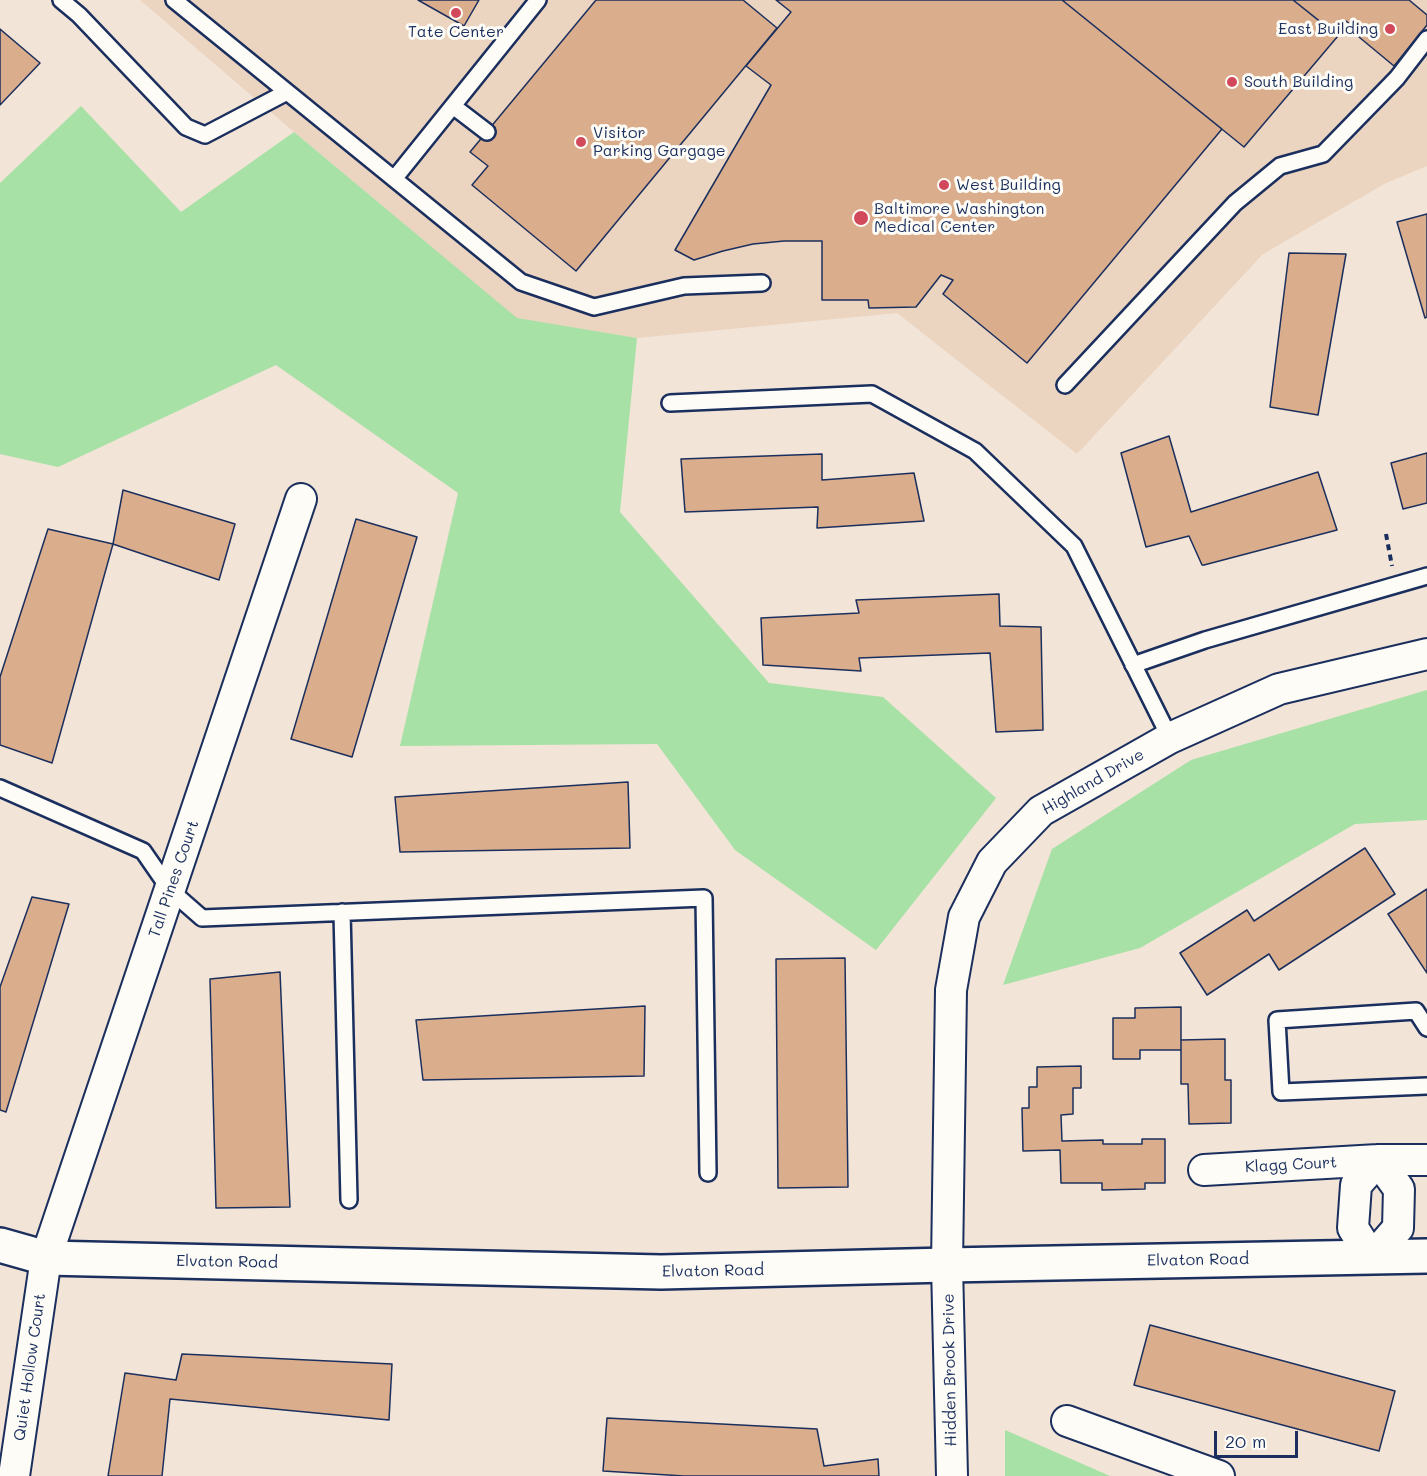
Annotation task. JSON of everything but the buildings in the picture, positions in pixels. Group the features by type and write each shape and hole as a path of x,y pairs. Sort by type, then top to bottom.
{"street":[{"name":"Tall Pines Court","path":"46,1258 301,499"},
{"name":"Highland Drive","path":"947,1264 951,990 964,917 992,862 1041,811 1170,738 1279,689 1427,654"},
{"name":"Klagg Court","path":"1204,1170 1378,1160 1427,1160"},
{"path":"1378,1160 1399,1189 1398,1228 1372,1258 1353,1228 1356,1185 1378,1160"},
{"name":"Elvaton Road","path":"0,1245 46,1258 661,1272 947,1264 1427,1256"},
{"name":"Quiet Hollow Court","path":"14,1476 46,1258"},
{"name":"Hidden Brook Drive","path":"947,1264 952,1476"},
{"path":"1067,1421 1219,1476"}],"lane":[{"path":"62,0 80,15 186,127 205,135 287,92"},
{"path":"174,0 521,282 594,307 684,286 762,283"},
{"path":"394,179 538,0"},
{"path":"1065,385 1235,203 1280,166 1323,154 1397,78 1427,39"},
{"path":"453,106 487,132"},
{"path":"670,403 872,394 975,451 1074,546 1170,738"},
{"path":"1133,665 1205,640 1427,576"},
{"path":"0,788 143,851 170,890 202,918 704,898 708,1173"},
{"path":"342,912 348,1200"},
{"path":"1427,1028 1416,1011 1277,1020 1281,1092 1427,1086"}],"path":[{"path":"1386,534 1395,585"}],"shaded area":[{"name":"Baltimore Washington Medical Center","path":"140,0 1427,0 1427,166 1386,183 1263,254 1077,454 897,313 637,338 517,319"}],"green space":[{"path":"81,106 181,212 294,132 517,318 637,338 620,512 769,683 883,697 996,798 876,950 735,850 657,744 400,746 458,493 276,365 58,467 0,454 0,183"},
{"path":"1427,690 1427,820 1355,824 1140,948 1003,985 1052,849 1191,760"},
{"path":"1005,1430 1110,1476 1005,1476"}],"place":[{"name":"Tate Center","path":"456,13"},
{"name":"East Building","path":"1390,29"},
{"name":"South Building","path":"1232,82"},
{"name":"Visitor Parking Gargage","path":"581,142"},
{"name":"West Building","path":"944,185"},
{"name":"Baltimore Washington Medical Center","path":"861,218"}]}
